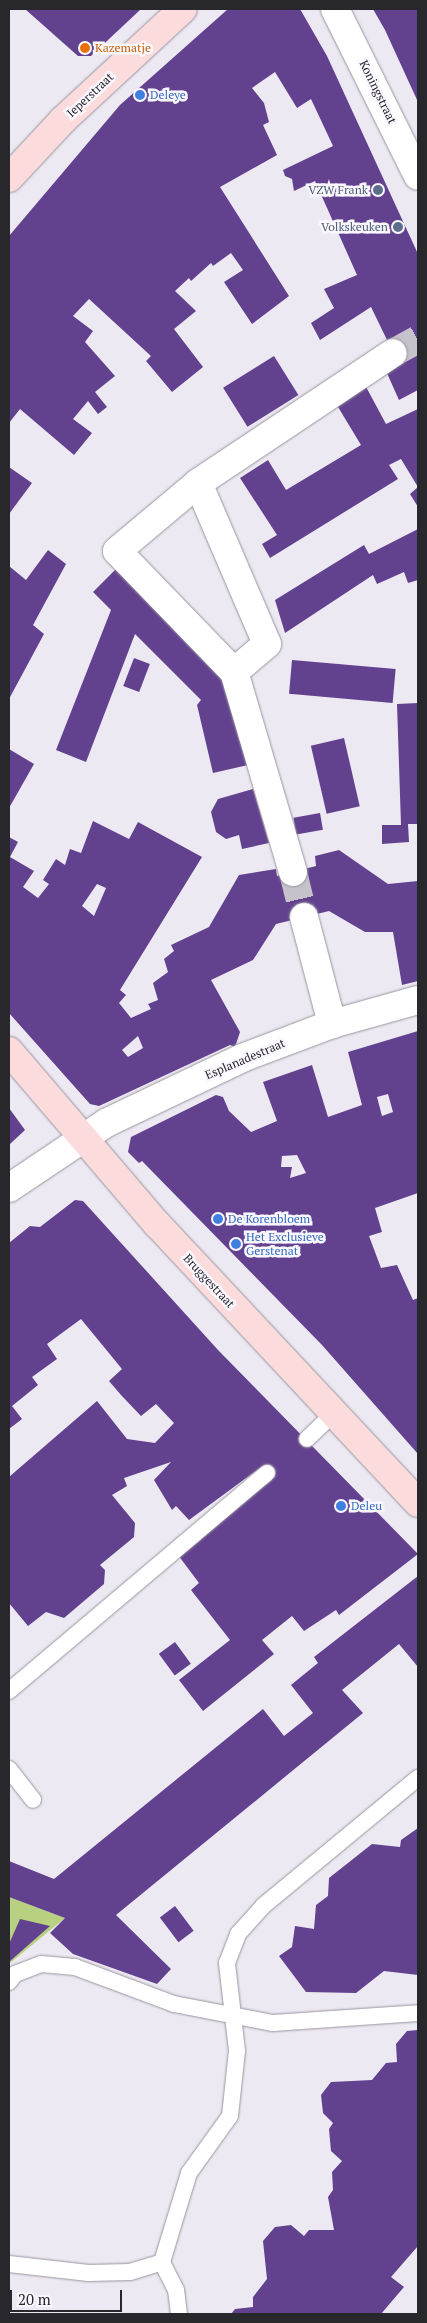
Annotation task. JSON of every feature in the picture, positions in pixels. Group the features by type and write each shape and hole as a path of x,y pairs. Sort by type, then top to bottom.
{"street":[{"name":"Ieperstraat","path":"9,178 63,120 183,9"},
{"name":"Koningstraat","path":"335,9 418,176"},
{"path":"293,872 234,672 117,551 198,483 393,353"},
{"path":"198,483 267,644 234,672"},
{"path":"304,917 332,1024"},
{"name":"Esplanadestraat","path":"9,1188 80,1138 242,1058 332,1024 418,1000"},
{"name":"Bruggestraat","path":"9,1050 80,1138 333,1414 418,1503"}],"lane":[{"path":"307,1439 333,1414"},
{"path":"9,1691 267,1473"},
{"path":"9,1769 33,1800"},
{"path":"179,2314 176,2290 162,2262 189,2173 230,2116 237,2051 228,1963 238,1934 263,1906 418,1778"},
{"path":"9,1982 14,1974 41,1964 74,1967 174,2004 273,2023 418,2013"},
{"path":"9,2264 104,2272 130,2272 162,2262"}],"green space":[{"path":"9,1897 65,1918 9,1964"}],"building":[{"path":"25,9 141,9 91,56 78,56"},
{"path":"228,9 300,9 327,56 418,254 418,390 399,400 386,371 388,342 371,307 320,340 311,323 334,308 324,289 357,275 315,181 294,191 292,179 285,176 283,170 333,146 311,99 297,108 275,72 252,88 264,103 269,122 263,125 277,155 220,187 289,296 252,324 224,282 243,270 231,253 213,266 211,263 191,281 189,278 175,291 196,311 174,329 203,367 172,392 146,361 151,356 89,299 73,316 93,331 85,342 115,376 95,392 107,407 98,414 88,401 73,419 92,433 74,455 20,409 9,423 9,236 120,105"},
{"path":"373,9 418,9 418,102 385,30"},
{"path":"274,356 298,395 247,427 223,388"},
{"path":"365,385 386,424 418,409 418,487 401,459 389,465 398,479 270,558 262,544 277,535 240,478 268,460 286,490 361,445 335,402"},
{"path":"9,467 32,483 9,514"},
{"path":"418,487 418,507 410,494"},
{"path":"418,529 418,580 408,583 404,572 377,584 373,575 285,633 275,600 364,545 369,554"},
{"path":"48,550 66,564 33,625 44,634 9,699 9,566 26,580"},
{"path":"117,568 225,676 248,765 213,773 197,705 201,700 135,634 86,762 56,750 111,610 93,592"},
{"path":"134,658 150,664 139,692 123,686"},
{"path":"292,660 396,669 393,703 289,694"},
{"path":"418,703 418,824 408,824 409,842 382,844 382,825 401,825 397,704"},
{"path":"344,738 360,806 327,814 311,746"},
{"path":"9,749 34,764 9,808"},
{"path":"253,789 269,843 242,849 239,835 226,839 216,832 211,812 218,799"},
{"path":"320,813 323,830 296,834 293,818"},
{"path":"93,821 129,839 138,822 202,857 120,990 126,995 119,1003 131,1018 151,1009 148,1004 158,1000 153,983 168,972 164,959 174,951 171,945 209,927 239,875 276,869 277,876 316,866 315,856 339,850 388,884 418,881 418,981 402,985 393,932 365,932 329,911 276,924 253,960 211,980 240,1032 235,1047 230,1045 99,1106 90,1104 9,1013 9,837 18,842 10,857 34,871 23,887 38,898 49,884 43,880 56,859 65,865 70,849 81,853","holes":["97,884 106,888 94,916 82,906","138,1036 143,1048 128,1057 122,1050"]},
{"path":"418,1031 418,1193 375,1208 382,1232 369,1236 381,1268 397,1265 413,1300 418,1298 418,1454 322,1345 142,1161 139,1163 128,1152 131,1137 216,1095 223,1097 229,1111 251,1132 277,1121 263,1082 312,1065 328,1117 362,1105 348,1052","holes":["388,1094 393,1112 382,1116 377,1097","297,1155 306,1173 290,1178 292,1167 281,1167 282,1156"]},
{"path":"9,1108 25,1130 9,1145"},
{"path":"75,1200 83,1201 218,1350 418,1554 339,1615 336,1610 304,1631 292,1616 262,1640 274,1654 203,1711 179,1680 230,1640 191,1590 199,1583 178,1555 272,1480 261,1467 189,1520 176,1506 172,1510 154,1480 171,1462 124,1478 127,1486 112,1495 135,1523 134,1537 100,1565 105,1570 104,1584 64,1618 46,1612 28,1626 9,1603 9,1477 97,1401 127,1439 155,1443 174,1423 156,1404 141,1416 121,1395 109,1381 122,1369 81,1319 47,1344 57,1359 32,1377 38,1385 12,1406 22,1419 9,1429 9,1243 30,1226 40,1227"},
{"path":"418,1576 418,1667 399,1644 342,1690 363,1713 116,1915 171,1969 157,1984 73,1954 50,1933 65,1918 9,1897 9,1861 54,1879 263,1709 284,1736 313,1713 291,1685 318,1663 314,1657"},
{"path":"175,1642 191,1664 175,1676 159,1654"},
{"path":"418,1828 418,1975 384,1971 356,1993 306,1992 279,1956 292,1947 295,1926 314,1929 316,1905 328,1896 329,1878 372,1844 400,1847 401,1840"},
{"path":"175,1906 194,1931 178,1942 160,1917"},
{"path":"20,1919 50,1926 9,1962 9,1944"},
{"path":"418,2030 418,2246 391,2277 404,2287 381,2314 231,2314 235,2309 253,2307 253,2297 267,2279 263,2241 275,2227 291,2225 304,2236 309,2230 334,2230 328,2197 333,2190 332,2172 342,2161 331,2151 329,2129 333,2123 323,2113 321,2095 331,2082 372,2080 386,2063 397,2062 396,2044 407,2031"}],"tunnel":[{"path":"393,353 418,339"},
{"path":"293,872 304,917"}],"place":[{"name":"Kazematje","path":"85,48"},
{"name":"Deleye","path":"140,95"},
{"name":"VZW Frank","path":"378,190"},
{"name":"Volkskeuken","path":"398,227"},
{"name":"De Korenbloem","path":"218,1219"},
{"name":"Het Exclusieve Gerstenat","path":"236,1244"},
{"name":"Deleu","path":"341,1506"}]}
